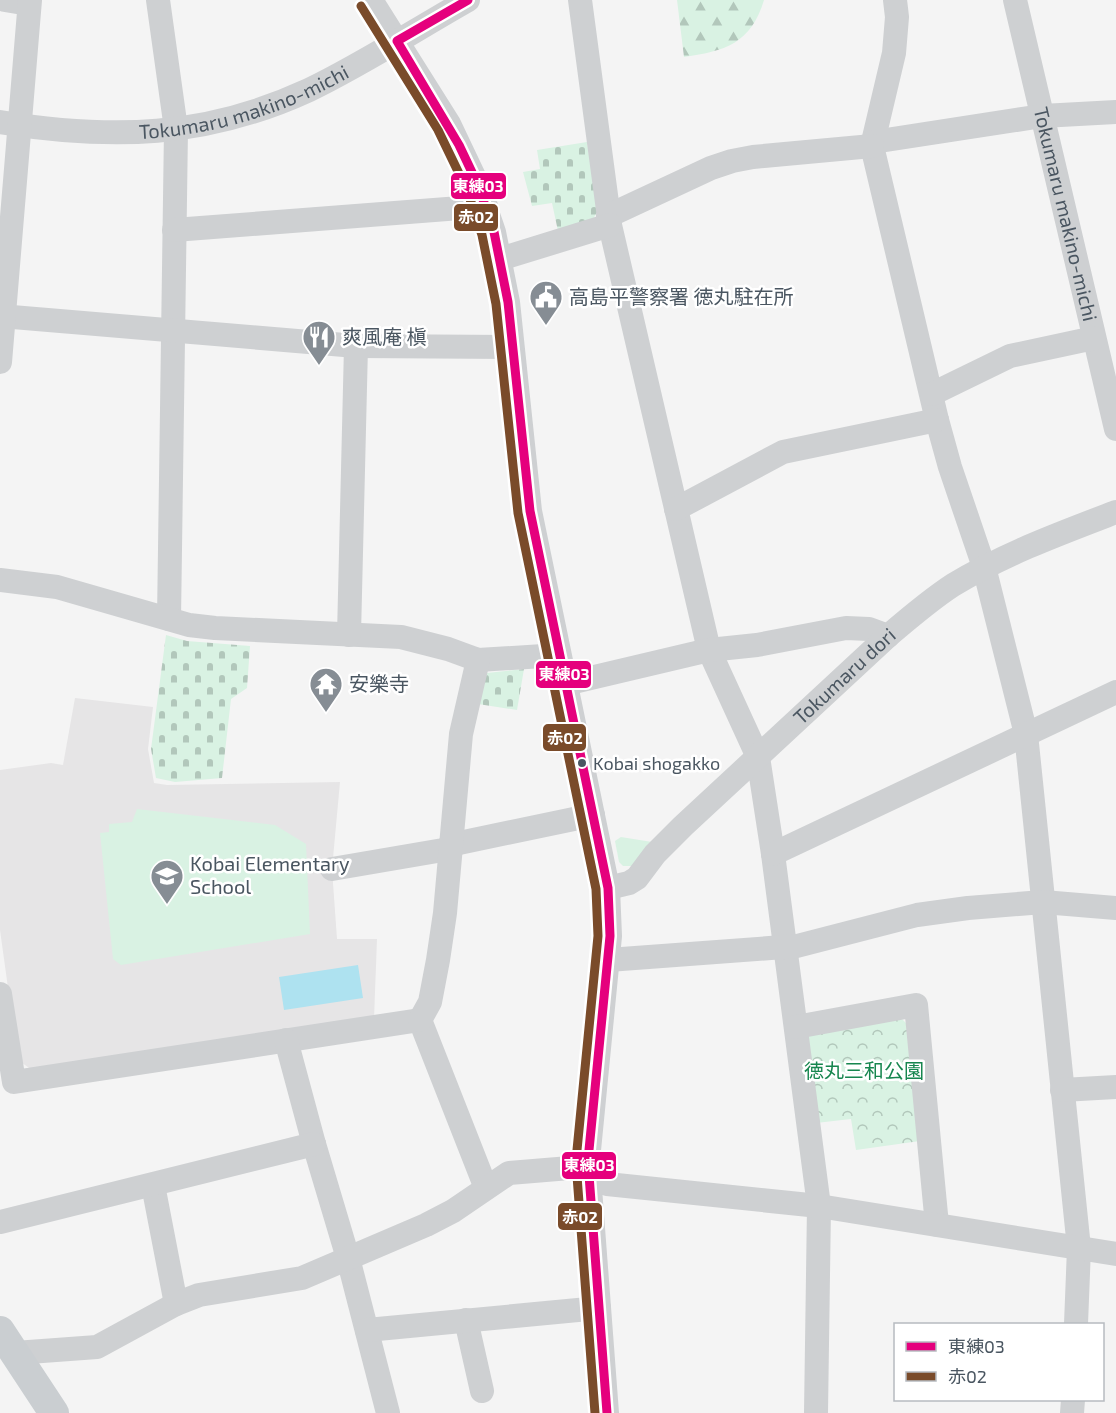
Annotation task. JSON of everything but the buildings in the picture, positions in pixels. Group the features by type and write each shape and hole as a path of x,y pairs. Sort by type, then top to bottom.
{"main road":[{"path":"8,1342 54,1413"}],"street":[{"path":"0,362 10,123 30,2 5,0"},
{"path":"158,0 176,129 169,619"},
{"path":"371,0 449,124 486,206 500,259 508,302 530,511 608,888 610,914 608,960 589,1150 607,1413"},
{"name":"Tokumaru makino-michi","path":"10,123 55,130 114,134 176,129 242,115 292,97 328,80 468,0"},
{"path":"580,0 609,220 709,650 758,757 786,948 819,1206 816,1413"},
{"path":"895,0 896,40 873,144 937,420 950,467 984,567 1026,734 1079,1248 1076,1323"},
{"name":"Tokumaru makino-michi","path":"1015,0 1116,429"},
{"path":"500,259 609,220 711,168 732,161 873,144 1042,116 1116,112"},
{"path":"174,230 486,206"},
{"path":"2,316 356,345 512,346"},
{"path":"932,394 1010,356 1094,338"},
{"path":"349,635 356,345"},
{"path":"676,509 783,452 937,420"},
{"name":"Tokumaru dori","path":"608,888 629,883 637,878 671,837 923,606 984,567 1052,536 1116,512"},
{"path":"0,580 57,587 189,625 401,637 448,649 478,660 559,655"},
{"path":"565,684 709,650 757,645 846,628 869,629 888,636"},
{"path":"420,1020 430,1002 438,960 445,913 461,734 478,660"},
{"path":"773,854 1116,692"},
{"path":"333,869 450,847 459,843 593,815"},
{"path":"608,960 786,948 917,915 968,908 1043,902 1116,908"},
{"path":"0,994 14,1082 420,1020"},
{"path":"796,1027 916,1005 937,1225"},
{"path":"420,1020 486,1188"},
{"path":"286,1040 348,1258 388,1413"},
{"path":"1062,1090 1116,1087"},
{"path":"0,1222 314,1144"},
{"path":"8,1342 98,1347 176,1304 199,1295 302,1278 426,1225 509,1173 570,1168 608,1184 819,1206 1116,1254"},
{"path":"153,1185 176,1304"},
{"path":"367,1330 599,1308"},
{"path":"466,1320 482,1391"}],"shaded area":[{"name":"Kobai Elementary School","path":"75,698 153,707 148,749 154,783 167,785 340,782 332,869 337,939 377,939 374,1019 32,1070 18,1060 0,930 0,770 51,763 63,765"}],"green space":[{"path":"677,0 764,0 752,26 735,42 712,52 684,57"},
{"path":"587,142 598,211 591,222 558,231 552,203 532,206 523,172 540,169 537,150"},
{"path":"166,635 187,641 250,646 247,688 231,699 222,778 175,782 156,778 151,749"},
{"path":"524,669 517,710 478,704 487,673"},
{"path":"137,809 275,825 306,844 310,934 121,965 113,959 100,833 109,832 109,824 132,822"},
{"path":"621,837 652,842 633,866 623,866 619,862 615,841"},
{"name":"徳丸三和公園","path":"899,1016 908,1025 920,1141 856,1150 851,1119 816,1123 806,1041 812,1031"}],"water":[{"path":"358,965 363,998 284,1010 279,977"}],"transit line":[{"name":"東練03","path":"468,0 397,41 459,145 478,185 494,232 508,302 530,511 608,888 610,936 589,1150 607,1413"},
{"name":"赤02","path":"361,6 438,130 467,190 482,235 496,304 518,513 596,889 598,936 577,1150 595,1413"}],"place":[{"name":"高島平警察署 徳丸駐在所","path":"546,326"},
{"name":"爽風庵 槇","path":"319,366"},
{"name":"安樂寺","path":"326,713"},
{"name":"Kobai shogakko","path":"582,763"},
{"name":"Kobai Elementary School","path":"167,905"}]}
